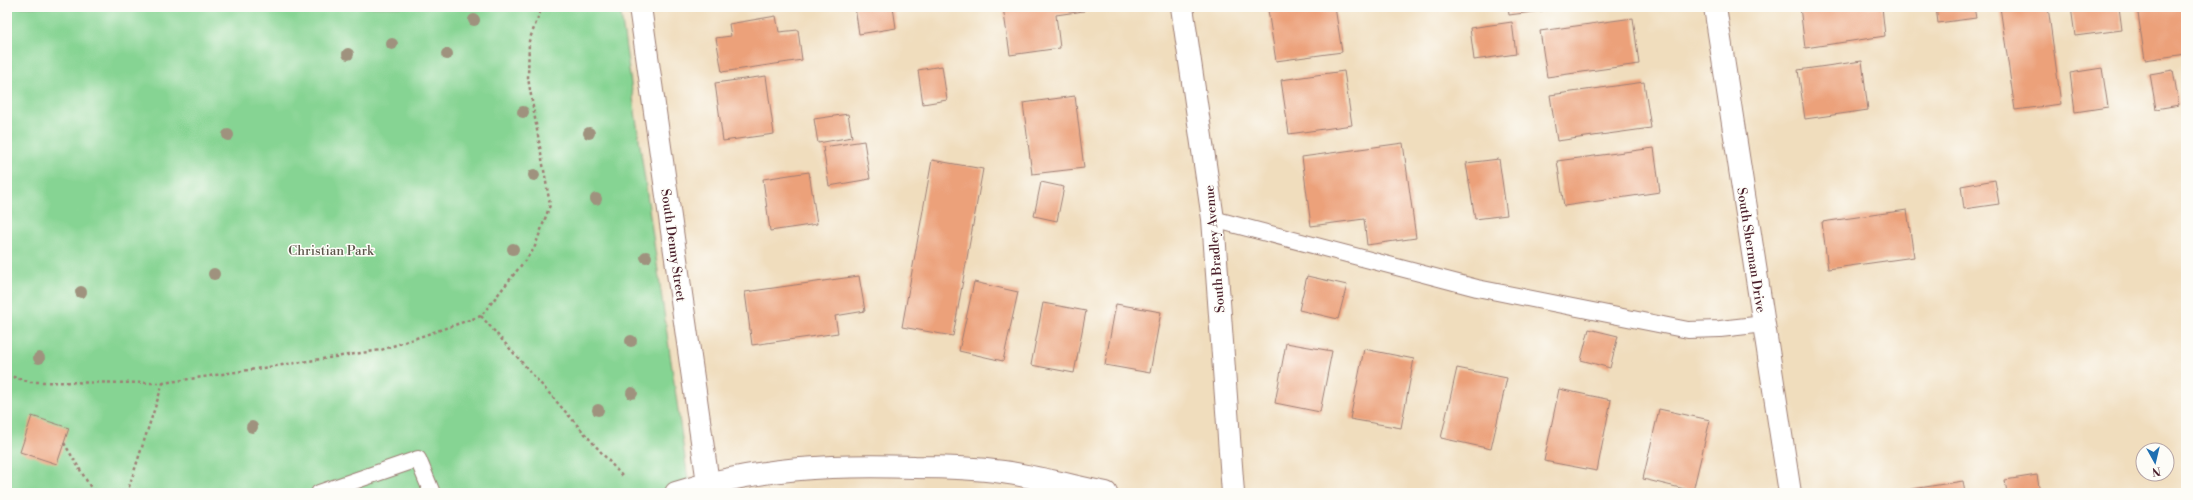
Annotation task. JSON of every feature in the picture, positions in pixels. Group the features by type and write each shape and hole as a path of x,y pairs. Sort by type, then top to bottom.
{"street":[{"name":"South Denny Street","path":"640,7 708,483"},
{"name":"South Bradley Avenue","path":"1182,7 1213,219 1233,493"},
{"name":"South Sherman Drive","path":"1715,7 1790,493"},
{"path":"676,493 708,483 748,475 798,468 866,465 950,468 1001,472 1106,493"}],"lane":[{"path":"1213,219 1477,288 1688,330 1764,324"},
{"path":"319,493 418,459 432,493"}],"path":[{"path":"7,375 30,382 163,383 381,350 481,316 534,249 550,205 528,78 530,41 542,7"},
{"path":"481,316 623,477"},
{"path":"126,493 163,383"},
{"path":"64,443 94,493"}],"green space":[{"name":"Christian Park","path":"7,7 620,7 690,493 7,493"}],"building":[{"path":"855,7 893,7 896,28 859,34"},
{"path":"1003,7 1083,7 1084,11 1056,15 1060,48 1010,55"},
{"path":"1287,7 1335,7 1342,52 1276,61 1268,10"},
{"path":"1508,7 1563,7 1563,8 1509,15"},
{"path":"1800,7 1882,7 1885,36 1805,48"},
{"path":"1936,7 1974,7 1976,18 1938,23"},
{"path":"2000,7 2048,7 2061,104 2015,110"},
{"path":"2071,7 2119,7 2122,30 2075,36"},
{"path":"2137,7 2186,7 2186,54 2145,60"},
{"path":"776,16 779,32 798,30 802,60 722,72 716,38 731,36 729,24"},
{"path":"1633,18 1639,64 1547,77 1540,31"},
{"path":"1512,22 1516,54 1474,60 1470,28"},
{"path":"1862,61 1868,110 1805,119 1798,70"},
{"path":"942,66 947,100 923,104 918,70"},
{"path":"2102,68 2108,107 2075,112 2070,73"},
{"path":"2173,70 2179,105 2156,109 2150,74"},
{"path":"1344,71 1352,125 1289,134 1281,80"},
{"path":"766,76 774,134 723,141 715,83"},
{"path":"1644,82 1651,128 1557,141 1550,95"},
{"path":"1075,96 1084,168 1032,174 1023,103"},
{"path":"848,114 852,137 818,143 814,119"},
{"path":"864,141 870,179 829,186 823,147"},
{"path":"1403,143 1416,238 1367,245 1364,219 1311,226 1302,157"},
{"path":"1654,148 1660,192 1564,206 1557,161"},
{"path":"1499,159 1507,215 1475,219 1466,163"},
{"path":"932,160 983,169 953,336 902,327"},
{"path":"809,172 817,224 770,231 763,179"},
{"path":"1995,180 1999,204 1964,209 1961,186"},
{"path":"1041,182 1064,187 1057,221 1034,216"},
{"path":"1907,210 1914,257 1828,269 1822,222"},
{"path":"859,276 865,311 835,316 838,333 752,345 745,292"},
{"path":"1307,276 1347,285 1338,319 1299,310"},
{"path":"974,282 1018,292 1003,361 959,351"},
{"path":"1043,303 1086,311 1074,373 1031,365"},
{"path":"1116,304 1161,312 1150,373 1105,365"},
{"path":"1589,329 1618,336 1610,368 1581,360"},
{"path":"1286,343 1332,351 1320,412 1275,403"},
{"path":"1364,349 1414,359 1401,428 1350,419"},
{"path":"1457,368 1507,378 1491,449 1441,438"},
{"path":"1559,389 1611,400 1597,471 1544,461"},
{"path":"1659,409 1710,420 1693,491 1643,479"},
{"path":"32,416 69,428 57,464 20,452"},
{"path":"2037,475 2040,493 2007,493 2005,480"},
{"path":"1963,481 1965,493 1894,493 1894,492"}]}
